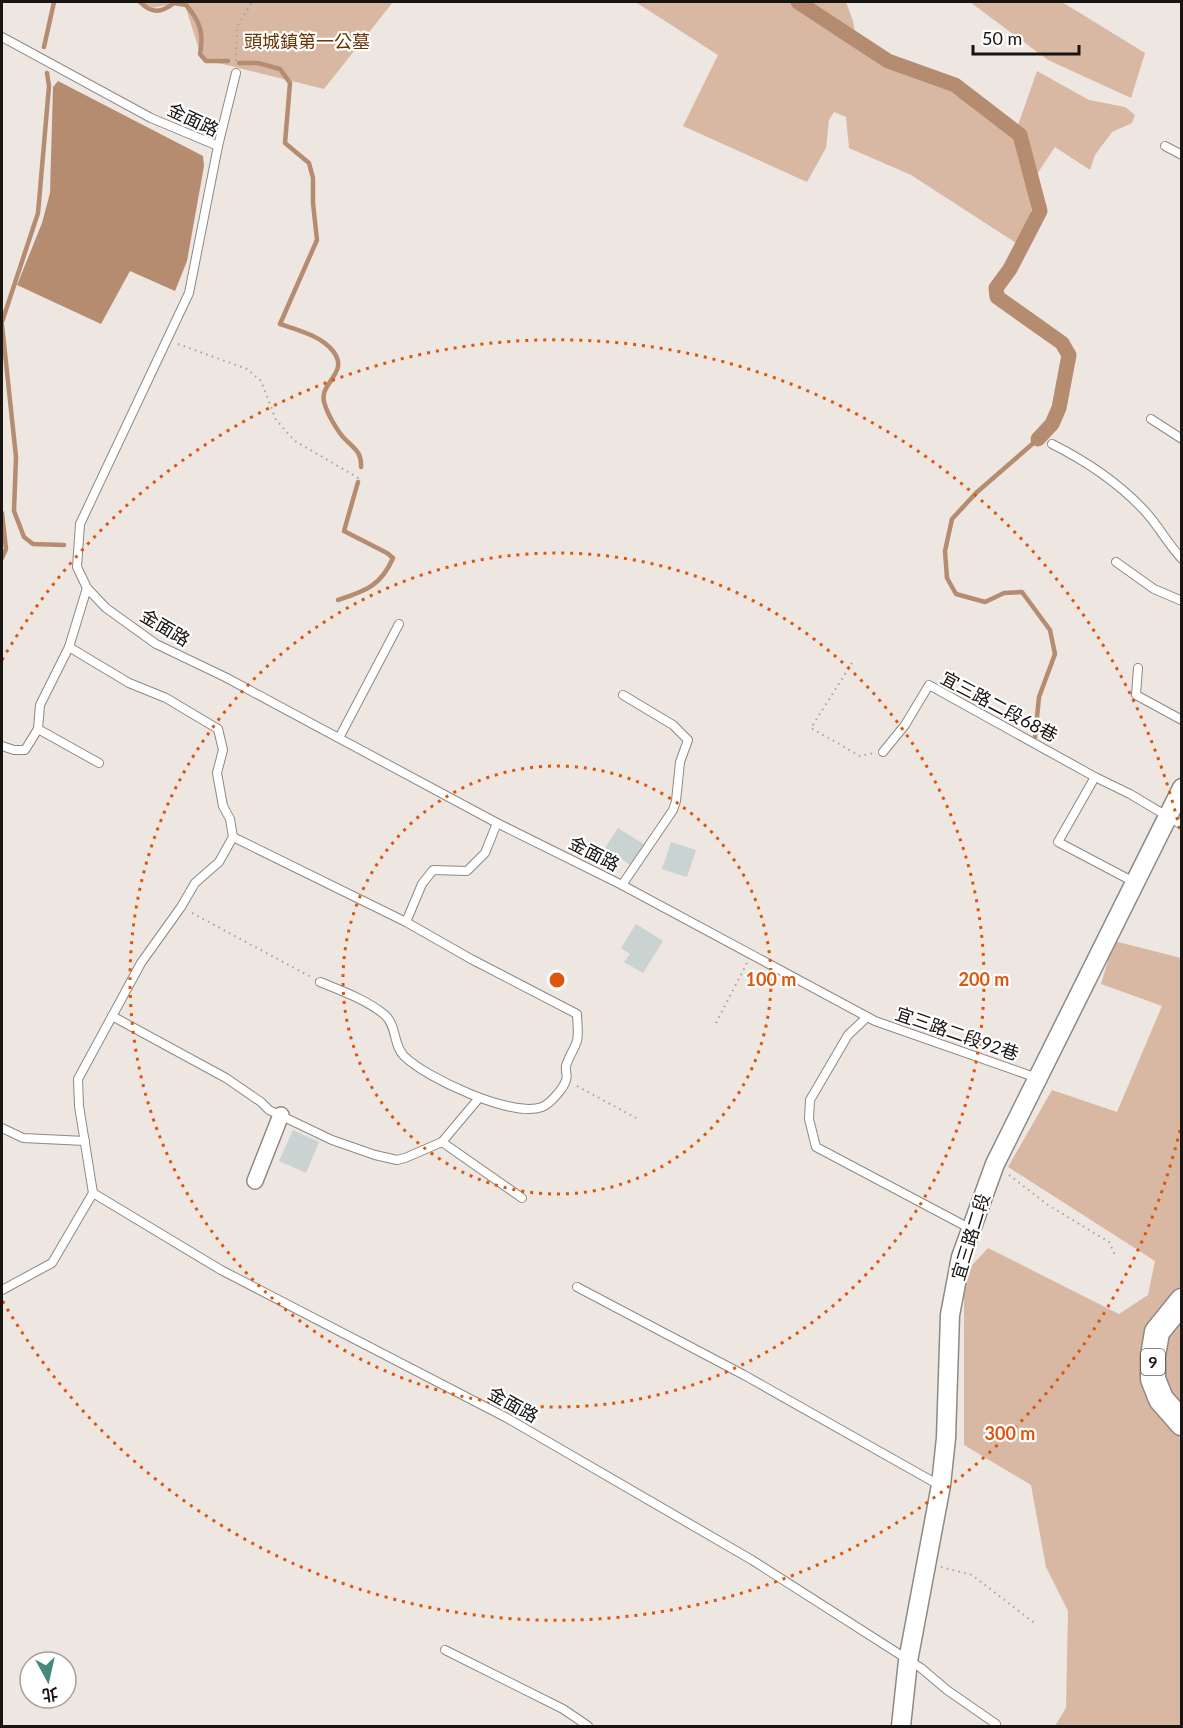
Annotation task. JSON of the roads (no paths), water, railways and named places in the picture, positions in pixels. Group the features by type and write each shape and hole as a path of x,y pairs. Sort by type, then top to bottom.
{"main road":[{"name":"9","path":"1182,1301 1157,1332 1153,1356 1153,1379 1161,1399 1182,1423"}],"street":[{"name":"宜三路二段","path":"901,1726 908,1661 941,1485 946,1438 950,1315 961,1257 995,1164 1134,882 1174,821 1182,788"},
{"path":"255,1180 280,1115"}],"lane":[{"name":"金面路","path":"2,37 151,118 218,146 189,293 80,524 76,567 87,588 106,608 156,644 225,677 497,823 622,885 867,1017"},
{"path":"218,146 236,73"},
{"path":"1165,146 1182,155"},
{"path":"1151,420 1182,439"},
{"path":"1052,444 1088,466 1143,509 1182,559"},
{"path":"1116,562 1154,588 1182,602"},
{"path":"2,746 14,750 25,750 38,729 39,705 69,647 87,588"},
{"path":"339,738 399,624"},
{"path":"2,1290 52,1263 93,1192 79,1106 78,1079 141,963 181,907 195,883 219,862 233,837 230,819 223,806 217,773 223,750 218,729 166,698 129,683 69,647"},
{"path":"1138,668 1136,695 1182,720"},
{"name":"宜三路二段68巷","path":"883,752 905,725 929,685 1130,794 1174,821"},
{"path":"622,885 673,810 680,762 688,740 673,724 623,695"},
{"path":"38,729 99,763"},
{"path":"1095,777 1059,842 1134,882"},
{"path":"406,922 422,884 433,870 467,871 485,853 497,823"},
{"path":"233,837 406,922 577,1014 578,1039 566,1066 566,1080 559,1092 544,1107 526,1109 479,1098 402,1055 393,1025 386,1016 353,996 320,982"},
{"path":"112,1016 226,1078 269,1110 342,1144 397,1160 442,1142 479,1098"},
{"path":"867,1017 848,1035 810,1100 809,1119 816,1147 971,1229"},
{"name":"宜三路二段92巷","path":"867,1017 1037,1078"},
{"path":"2,1128 22,1138 85,1141"},
{"path":"442,1142 522,1198"},
{"name":"金面路","path":"93,1192 221,1270 518,1424 752,1560 921,1668 947,1690 996,1724"},
{"path":"577,1287 744,1375 941,1485"},
{"path":"445,1650 563,1709 588,1726"}],"waterway":[{"path":"44,47 54,2"},
{"path":"140,2 149,9 157,11 174,3 186,5 195,16 200,28 200,54 206,61 228,61"},
{"path":"798,2 888,61 955,85 1020,135 1040,211 1010,269 996,288 997,297 1062,343 1069,355 1059,408 1052,424 1038,439"},
{"path":"239,63 258,63 280,69 290,83 285,143 309,163 313,178 317,240 280,324 316,337 333,351 338,366 323,397 330,418 358,453 361,467"},
{"path":"2,322 38,213 49,86 47,73"},
{"path":"2,325 16,457 14,511 24,537 33,544 64,545"},
{"path":"1035,737 1039,697 1055,654 1050,630 1022,592 1004,593 985,602 956,594 947,578 945,551 952,519 976,493 1038,439"},
{"path":"338,600 371,586 383,575 393,558 344,531 358,482"},
{"path":"2,513 6,549 2,558"}],"park label":[{"name":"頭城鎮第一公墓","path":"307,42"}]}
